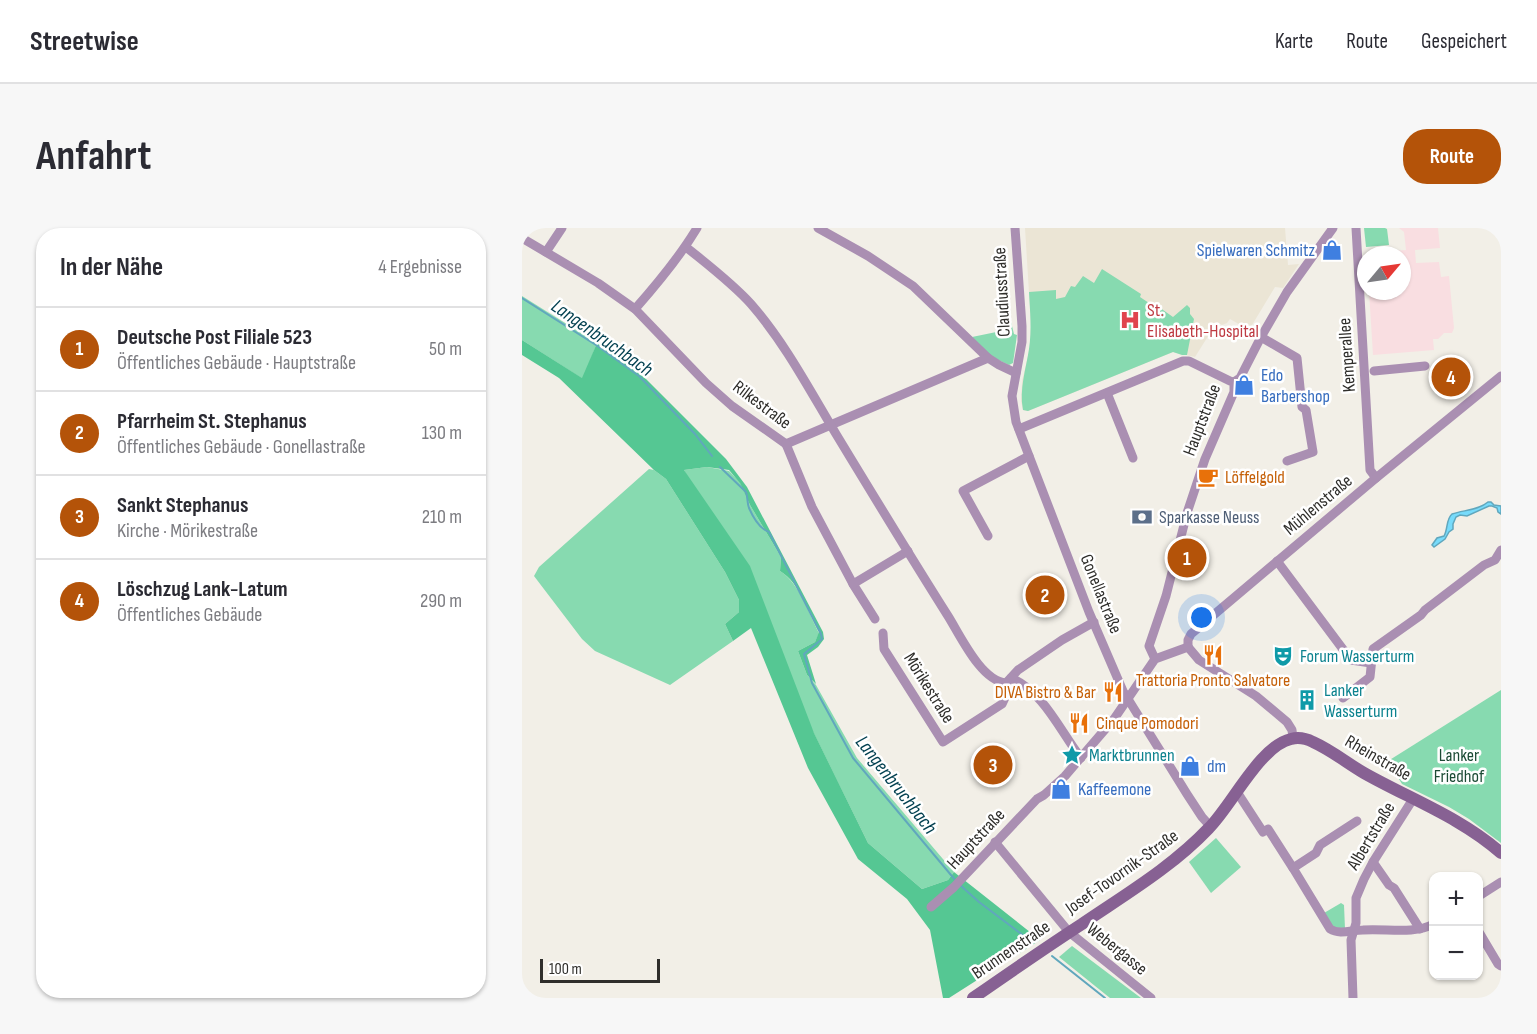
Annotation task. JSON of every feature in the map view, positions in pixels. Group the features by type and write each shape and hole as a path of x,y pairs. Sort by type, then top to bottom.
{"street":[{"path":"546,252 562,228"},
{"path":"635,309 668,272 697,228"},
{"path":"818,228 868,256 913,286 988,358 1016,373"},
{"name":"Claudiusstraße","path":"1015,228 1022,325 1020,354"},
{"name":"Hauptstraße","path":"931,908 954,887 1037,799 1065,776 1128,700 1158,658 1149,646 1166,596 1187,513 1205,459 1234,392 1234,382 1240,378 1287,292 1333,228"},
{"name":"Kemperallee","path":"1356,228 1370,470 1376,478"},
{"name":"Rilkestraße","path":"522,238 598,283 635,309 706,383 732,406 786,444 988,358"},
{"path":"686,247 750,303 788,353 975,660 999,682 1009,681 1026,687 1048,710 1081,758"},
{"path":"1261,337 1297,358 1302,407 1306,410 1313,452 1287,461"},
{"name":"Gonellastraße","path":"1020,354 1012,396 1014,411 1029,456 1094,622 1128,700 1202,817 1211,827"},
{"path":"1019,429 1183,361 1190,361 1234,382"},
{"path":"1374,371 1425,366"},
{"name":"Mühlenstraße","path":"1188,647 1191,634 1501,376"},
{"path":"1107,393 1132,458"},
{"path":"786,444 812,507 853,584 875,619"},
{"path":"988,536 963,491 1029,456"},
{"path":"1343,698 1370,677 1373,649 1421,615 1485,564 1495,560 1501,550"},
{"path":"853,584 908,551"},
{"path":"1277,561 1351,660 1371,663"},
{"path":"1009,681 1018,670 1035,658 1094,622"},
{"name":"Mörikestraße","path":"883,633 884,649 943,742 1002,704 1008,691 1009,681"},
{"path":"1158,658 1188,647 1199,660 1256,696 1287,722 1292,730 1293,738"},
{"name":"Josef-Tovornik-Straße","path":"1069,932 1180,856 1211,827 1265,756 1280,743 1293,738"},
{"name":"Rheinstraße","path":"1293,738 1311,741 1322,746 1362,772 1454,820 1501,853"},
{"path":"1237,792 1263,832 1268,829 1330,929 1336,932 1420,929 1429,926"},
{"name":"Albertstraße","path":"1353,998 1351,940 1356,923 1356,898 1373,862 1413,799"},
{"path":"1293,868 1316,853 1320,844 1357,821"},
{"name":"Webergasse","path":"995,842 1069,932 1151,998"},
{"path":"1373,862 1389,885 1394,888 1420,929"},
{"path":"1483,893 1501,882"},
{"name":"Brunnenstraße","path":"973,998 1069,932"},
{"path":"1483,939 1501,966"}],"shaded area":[{"name":"St. Elisabeth-Hospital","path":"1025,228 1285,228 1288,265 1299,264 1283,288 1275,287 1249,330 1230,319 1222,325 1217,322 1195,357 1173,352 1028,411 1023,410 1021,401 1022,381 1030,348 1031,325"},
{"path":"1399,228 1438,228 1440,248 1415,250 1416,263 1439,262 1441,277 1449,276 1454,328 1452,333 1444,333 1438,339 1433,339 1434,350 1373,355 1370,300 1411,300 1411,246 1406,246 1404,232"}],"green space":[{"path":"1364,228 1387,229 1389,245 1366,246"},
{"path":"1102,269 1141,294 1140,297 1173,317 1187,305 1190,308 1190,314 1194,319 1187,355 1173,352 1028,411 1023,410 1022,387 1030,335 1029,292 1056,290 1056,299 1065,297 1071,286 1075,287 1083,276 1094,283"},
{"path":"522,296 597,343 583,379 522,340"},
{"path":"1011,322 1014,334 1017,335 1013,363 1009,365 992,357 972,337 1006,330"},
{"path":"522,340 582,378 597,343 640,373 726,459 747,487 823,632 824,639 807,655 816,684 807,675 798,651 815,642 819,632 798,590 780,571 781,557 750,505 740,483 729,470 707,467 684,470 750,566 814,733 868,843 922,889 948,880 954,872 1040,940 949,998 943,998 930,930 907,899 858,859 808,768 751,628 733,641 725,624 739,612 739,600 725,572 666,479 559,378 522,355"},
{"path":"707,467 729,471 740,482 750,505 781,557 780,571 793,583 819,633 815,642 798,651 807,675 816,685 857,758 954,872 948,880 922,889 868,843 684,470"},
{"path":"649,469 666,479 725,572 739,600 739,612 725,624 733,641 670,685 595,651 582,639 534,576 539,567"},
{"name":"Lanker Friedhof","path":"1501,690 1501,843 1449,807 1402,784 1388,761"},
{"path":"1216,838 1241,867 1211,893 1189,862"},
{"path":"1341,903 1344,905 1345,929 1333,927 1324,913"},
{"path":"1072,946 1141,998 1110,998 1059,957"}],"water":[{"path":"1488,502 1501,506 1501,514 1497,508 1489,506 1467,516 1460,515 1456,517 1453,529 1445,539 1434,547 1432,545 1437,538 1444,536 1452,514 1476,508"}],"waterway":[{"name":"Langenbruchbach","path":"522,298 596,345 639,376 695,434 712,456"},
{"name":"Langenbruchbach","path":"720,467 746,492 748,506 760,525 769,532 821,634 822,639 804,654 812,683 853,758 956,881"},
{"name":"Langenbruchbach","path":"960,885 1032,942"},
{"name":"Langenbruchbach","path":"1052,956 1105,998"}],"place":[{"name":"Spielwaren Schmitz","path":"1332,250"},
{"name":"St. Elisabeth-Hospital","path":"1130,320"},
{"name":"Löschzug Lank-Latum","path":"1451,377"},
{"name":"Edo Barbershop","path":"1244,385"},
{"name":"Löffelgold","path":"1208,477"},
{"name":"Sparkasse Neuss","path":"1142,517"},
{"name":"Deutsche Post Filiale 523","path":"1187,558"},
{"name":"Pfarrheim St. Stephanus","path":"1045,595"},
{"name":"Trattoria Pronto Salvatore","path":"1213,655"},
{"name":"Forum Wasserturm","path":"1283,656"},
{"name":"DIVA Bistro & Bar","path":"1113,692"},
{"name":"Lanker Wasserturm","path":"1307,700"},
{"name":"Cinque Pomodori","path":"1079,723"},
{"name":"Marktbrunnen","path":"1072,755"},
{"name":"Sankt Stephanus","path":"993,765"},
{"name":"dm","path":"1190,766"},
{"name":"Kaffeemone","path":"1061,789"}]}
